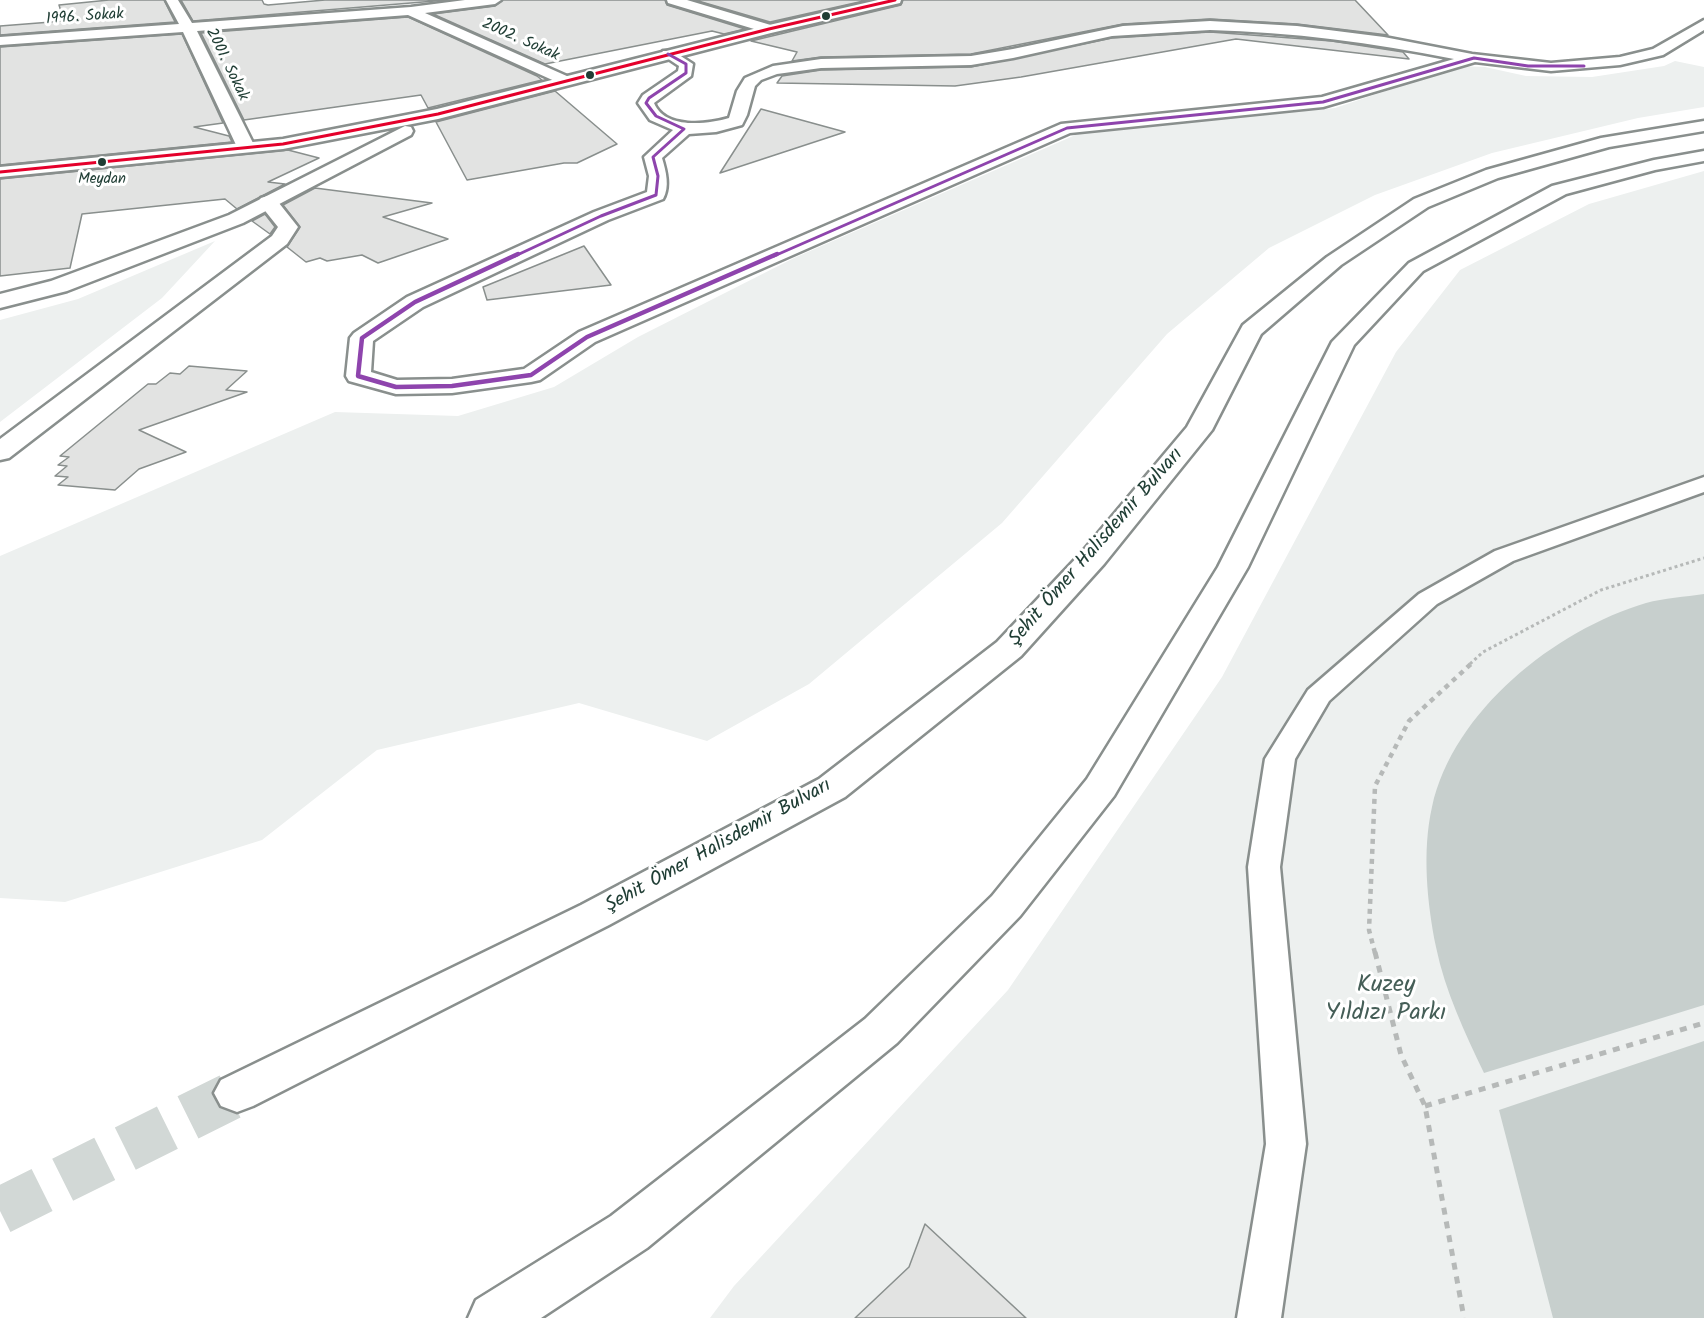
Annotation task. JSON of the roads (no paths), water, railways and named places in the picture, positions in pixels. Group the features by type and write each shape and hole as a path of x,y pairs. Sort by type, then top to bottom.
{"main road":[{"name":"2001. Sokak","path":"172,0 188,27 246,147"},
{"name":"2002. Sokak","path":"399,0 411,11 564,80"},
{"name":"1996. Sokak","path":"0,41 411,11 495,0"},
{"path":"673,0 769,29"},
{"path":"0,172 283,144 438,114 870,2 895,0"},
{"path":"668,54 686,64 686,73 649,98 646,108 651,113 684,129 716,127 736,120 744,103 745,88 749,81 758,75 782,68 824,64 905,64 975,59 1017,53 1101,33 1143,28 1250,27 1394,42 1474,58 1551,67 1576,67 1620,61 1659,52 1704,24"},
{"path":"684,129 653,157 658,176 656,195 601,216 415,302 362,338 358,376 396,387 452,386 531,375 587,337 1067,128 1323,102 1474,58"},
{"path":"0,301 59,286 236,219 438,114"},
{"name":"Şehit Ömer Halisdemir Bulvarı","path":"237,1093 595,915 832,788 1009,649 1093,558 1199,430 1251,330 1334,261 1421,203 1492,174 1607,142 1704,126"},
{"path":"495,1318 629,1232 881,1031 1006,906 1101,787 1233,567 1344,342 1416,267 1559,190 1654,165 1704,156"},
{"path":"0,452 280,240 288,227 268,202"}],"lane":[{"path":"1259,1318 1286,1144 1264,867 1280,759 1318,696 1428,599 1504,556 1704,484"}],"tunnel":[{"path":"0,1211 237,1093"}],"place":[{"name":"Meydan","path":"102,162"}],"park label":[{"name":"Kuzey Yıldızı Parkı","path":"1386,1001"}]}
